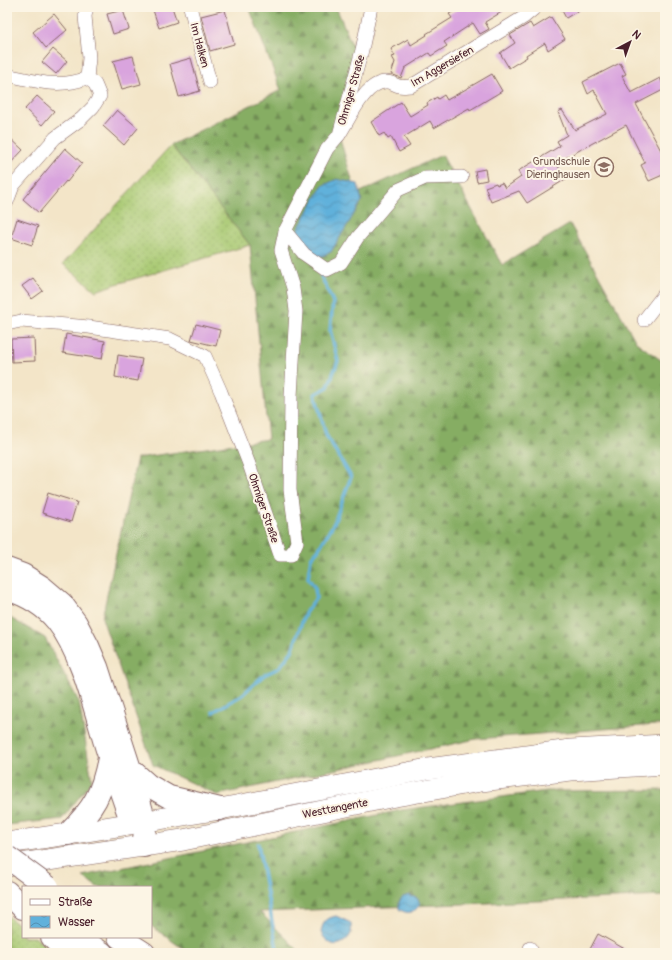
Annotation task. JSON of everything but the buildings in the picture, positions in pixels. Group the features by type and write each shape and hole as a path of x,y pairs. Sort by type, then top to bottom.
{"highway":[{"path":"7,569 23,575 42,587 62,604 76,623 88,646 97,667 130,769 138,823 144,846"},
{"path":"7,589 26,596 43,607 57,621 68,638 76,655 89,692 109,758 138,823"},
{"path":"68,834 84,819 96,800 105,780 109,758"},
{"path":"130,769 148,785 169,797 220,809"},
{"path":"7,857 47,886"},
{"path":"53,938 67,953"},
{"path":"80,938 102,953"},
{"path":"121,938 144,953"}],"main road":[{"name":"Westtangente","path":"7,843 220,809 436,768 571,750 665,745"},
{"name":"Westtangente","path":"7,866 183,840 390,797 481,781 571,770 665,764"}],"street":[{"path":"87,78 89,58 85,16 88,7"},
{"name":"Im Halken","path":"190,7 210,82"},
{"name":"Ohmiger Straße","path":"7,324 22,321 89,327 170,339 205,356 221,392 249,464 280,555 291,555 297,542 290,490 291,396 296,311 293,288 281,250 285,231 327,149 339,135 362,50 371,7"},
{"name":"Im Aggersiefen","path":"339,135 358,101 377,83 387,82 400,86 411,86 524,17 536,7"},
{"path":"7,75 53,84 76,82 87,78"},
{"path":"7,202 10,189 54,138 81,119 93,107 100,96 95,84 87,78"},
{"path":"285,231 304,254 327,270 341,264 358,237 398,190 424,178 462,177"},
{"path":"644,320 665,293"}],"green space":[{"path":"249,7 336,7 355,52 339,135 356,194 442,155 502,265 570,224 636,342 665,363 665,725 476,739 217,795 153,765 102,618 137,458 268,439 250,245 171,145 281,90"},
{"path":"171,145 250,245 96,291 63,264"},
{"path":"7,616 45,638 79,702 92,781 62,819 7,825"},
{"path":"665,790 665,896 260,912 301,953 189,953 152,927 152,886 96,886 82,876 402,810 547,791"},
{"path":"7,916 22,927 22,938 36,938 53,953 7,953"}],"water":[{"path":"337,179 358,184 362,201 331,252 318,258 301,240 297,231 322,186"},
{"path":"409,895 417,898 420,903 414,911 402,911 399,909 399,902 403,897"},
{"path":"336,916 351,923 351,932 346,940 336,945 327,941 321,933 322,926 325,922"}],"waterway":[{"path":"213,712 242,695 264,675 279,668 292,651 305,613 316,598 315,588 308,578 311,558 318,550 334,523 351,477 326,435 315,394 328,387 338,361 330,330 333,302 321,276"},
{"path":"258,844 277,949 279,953"}],"place":[{"name":"Grundschule Dieringhausen","path":"604,167"}]}
